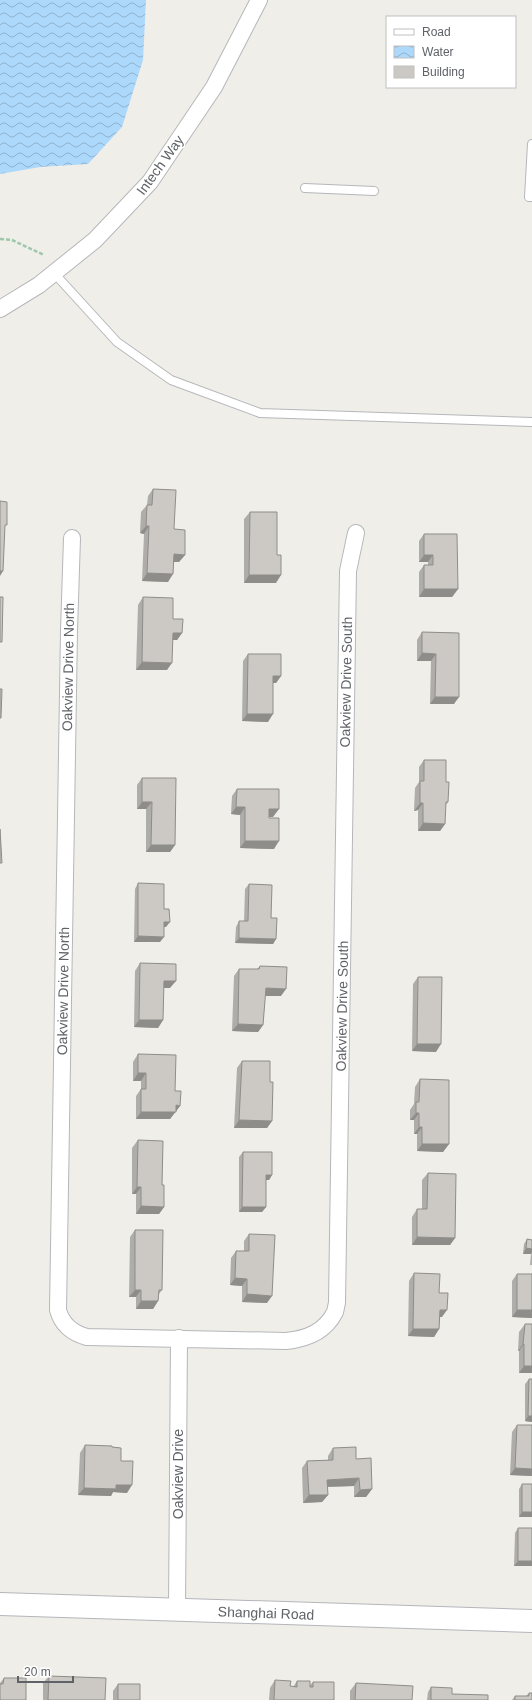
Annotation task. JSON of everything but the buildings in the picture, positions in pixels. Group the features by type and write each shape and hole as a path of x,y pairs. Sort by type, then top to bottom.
{"street":[{"name":"Intech Way","path":"0,309 39,285 95,240 150,182 214,87 259,0"},
{"name":"Oakview Drive South","path":"179,1338 286,1341 301,1339 317,1333 326,1325 336,1311 338,1295 348,571 356,533"},
{"name":"Oakview Drive North","path":"72,538 68,631 58,1310 60,1318 71,1331 87,1337 179,1338"},
{"name":"Oakview Drive","path":"177,1610 179,1338"},
{"name":"Shanghai Road","path":"0,1604 532,1621"}],"lane":[{"path":"532,144 529,197 532,197"},
{"path":"305,188 374,191"},
{"path":"54,273 116,342 171,380 260,413 532,422"}],"path":[{"path":"0,239 12,240 44,255"}],"water":[{"path":"0,0 146,0 143,60 122,127 88,164 40,167 0,174"}]}
